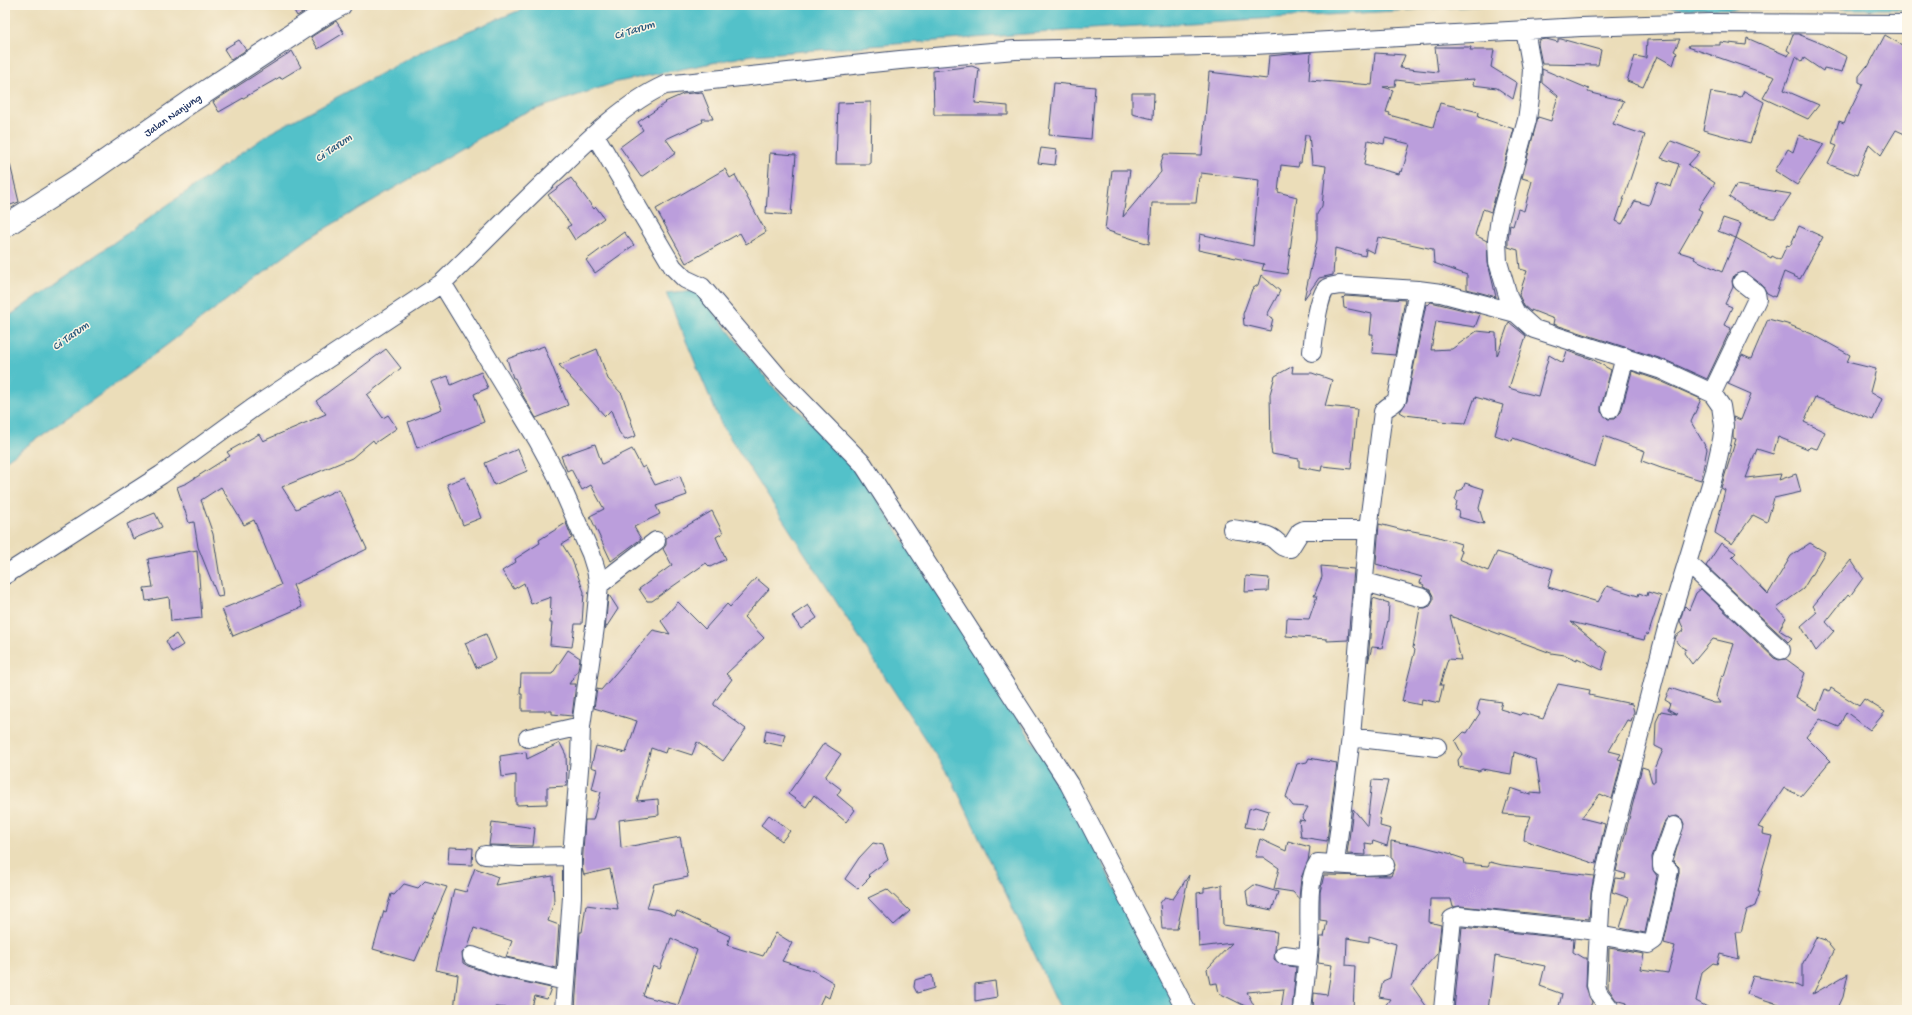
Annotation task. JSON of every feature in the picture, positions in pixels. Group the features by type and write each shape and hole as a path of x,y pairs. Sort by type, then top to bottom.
{"main road":[{"name":"Jalan Nanjung","path":"5,226 82,177 190,102 325,13 340,5"}],"street":[{"path":"8,566 161,475 253,408 442,283 595,135 638,101 665,85 900,60 1016,50 1246,45 1526,30 1711,23 1907,24"},
{"path":"1526,30 1532,69 1527,120 1500,218 1497,240 1498,262 1503,285 1516,313 1534,330 1625,357 1662,370 1712,393 1719,401 1724,426 1722,440 1703,514 1666,632 1611,844 1601,893 1596,985 1597,990 1611,1010"},
{"path":"595,135 673,267 685,279 702,287 781,380 863,464 1069,784 1186,1010"},
{"path":"1712,393 1757,299 1756,293 1742,282"},
{"path":"442,283 469,325 555,472 591,554 599,585 595,627 581,726 572,856 572,897 564,1010"},
{"path":"1312,352 1317,315 1323,294 1329,287 1338,285 1418,290 1441,293 1516,313"},
{"path":"1335,863 1351,737 1365,582 1368,530 1383,412 1386,407 1396,401 1418,290"},
{"path":"1611,409 1625,357"},
{"path":"1232,529 1268,536 1286,548 1290,548 1300,532 1304,530 1368,530"},
{"path":"599,585 656,541"},
{"path":"1688,563 1781,650"},
{"path":"1365,582 1423,598"},
{"path":"528,738 581,726"},
{"path":"1351,737 1437,747"},
{"path":"1443,1010 1452,919 1459,916 1598,933 1648,944 1654,940 1669,870 1662,866 1662,860 1674,826"},
{"path":"486,855 520,857 572,856"},
{"path":"1302,1010 1314,870 1318,863 1362,866 1385,865"},
{"path":"1284,955 1307,958"},
{"path":"472,956 499,966 566,981"}],"water":[{"name":"Ci Tarum","path":"533,5 1496,5 1104,28 752,55 617,82 519,115 309,238 107,390 5,461 5,319 270,133 436,44"},
{"path":"1612,5 1907,5 1907,9 1684,9"},
{"path":"696,290 776,390 831,440 872,491 1087,826 1121,904 1179,1010 1061,1010 953,782 721,424 666,293"}],"building":[{"path":"291,5 307,5 309,9 297,16"},
{"path":"336,21 344,33 318,49 311,37"},
{"path":"1793,34 1798,34 1818,42 1847,57 1842,72 1824,68 1823,71 1804,58 1802,62 1796,57 1784,90 1819,105 1808,119 1763,98 1775,77 1688,47 1689,45 1720,45 1720,42 1746,45 1747,38 1788,56 1790,52 1787,50"},
{"path":"1885,35 1907,48 1907,135 1896,130 1881,155 1869,144 1857,175 1828,164 1837,146 1832,144 1839,121 1844,123 1863,84 1859,82 1859,76 1867,66 1868,67"},
{"path":"1546,39 1558,42 1558,39 1561,39 1601,50 1598,65 1542,64 1538,44 1539,40"},
{"path":"1680,39 1674,51 1677,53 1673,65 1657,56 1643,87 1627,81 1635,56 1646,58 1647,40"},
{"path":"239,40 246,50 231,60 224,49"},
{"path":"1435,47 1471,47 1470,50 1494,50 1491,67 1517,83 1513,99 1497,88 1473,85 1474,79 1422,83 1396,80 1395,86 1383,87 1393,90 1386,112 1390,113 1389,115 1433,127 1440,103 1479,112 1478,117 1514,129 1491,212 1483,209 1475,235 1487,241 1488,263 1496,297 1467,289 1467,275 1434,263 1433,249 1378,237 1374,253 1366,249 1365,256 1335,248 1333,275 1319,278 1304,299 1317,240 1317,214 1322,206 1326,166 1312,164 1309,135 1305,135 1301,163 1299,163 1298,167 1281,165 1278,192 1297,197 1287,274 1262,270 1264,264 1198,250 1200,234 1253,246 1259,180 1201,173 1196,203 1152,203 1149,244 1105,230 1112,170 1130,170 1123,217 1161,172 1160,165 1164,154 1202,155 1209,72 1267,79 1269,56 1311,52 1309,80 1372,85 1375,53 1405,55 1400,68 1438,72","holes":["1385,138 1410,144 1402,172 1400,171 1399,174 1364,165 1368,140 1384,144"]},
{"path":"292,51 301,67 281,79 280,77 219,112 213,102"},
{"path":"972,66 979,69 975,103 1008,106 1008,115 934,115 933,71"},
{"path":"1542,69 1589,89 1588,92 1624,101 1613,124 1645,135 1616,221 1622,224 1635,201 1649,205 1657,182 1671,187 1679,164 1661,158 1671,141 1700,152 1688,165 1715,183 1698,209 1702,211 1679,252 1695,257 1694,259 1722,272 1736,238 1771,258 1772,256 1780,260 1787,245 1790,246 1799,226 1823,237 1800,279 1784,272 1775,297 1767,293 1762,285 1748,274 1743,272 1734,275 1732,281 1733,287 1725,304 1732,307 1724,325 1731,328 1707,379 1665,360 1553,324 1554,319 1531,310 1531,312 1524,306 1519,295 1527,271 1520,269 1518,250 1508,247 1508,240 1510,225 1513,226 1518,209 1524,211 1532,181 1522,178 1538,117 1551,121 1558,96 1542,83"},
{"path":"1054,83 1095,87 1091,139 1049,135"},
{"path":"1744,91 1764,102 1750,143 1703,130 1711,92 1741,97"},
{"path":"702,92 713,119 702,119 703,122 666,139 676,153 641,177 620,147 643,130 638,122 666,103 665,102 683,94"},
{"path":"1132,93 1154,93 1153,119 1132,114"},
{"path":"871,102 870,164 836,164 838,103"},
{"path":"1799,135 1824,144 1797,185 1775,171 1788,149 1793,152"},
{"path":"1041,148 1057,150 1055,165 1038,163"},
{"path":"770,153 796,155 791,215 766,213"},
{"path":"10,164 19,202 5,207 5,165"},
{"path":"725,169 730,178 735,175 766,232 746,244 740,233 686,263 656,209"},
{"path":"571,178 594,209 596,207 604,218 575,240 567,227 571,225 548,195"},
{"path":"1736,185 1791,194 1775,218 1771,218 1751,210 1750,211 1729,197"},
{"path":"1723,218 1741,224 1736,238 1718,231"},
{"path":"624,232 634,245 595,273 586,260"},
{"path":"1261,275 1280,291 1267,315 1273,318 1270,331 1244,325 1243,314 1252,289 1258,285"},
{"path":"1345,296 1405,300 1395,355 1372,353 1373,334 1370,334 1372,314 1344,308 1343,298"},
{"path":"1431,302 1480,314 1475,327 1436,321 1431,350 1452,349 1477,331 1496,333 1497,356 1509,322 1526,336 1509,388 1538,396 1549,355 1563,363 1567,351 1592,359 1611,370 1601,407 1601,412 1608,419 1614,419 1621,412 1632,371 1658,380 1701,399 1691,422 1707,449 1701,480 1642,461 1645,451 1604,436 1595,467 1513,438 1512,441 1495,435 1503,405 1475,397 1466,423 1438,421 1438,419 1405,415 1400,412 1407,401 1426,304 1428,305"},
{"path":"1768,319 1787,324 1812,334 1850,355 1847,362 1876,369 1870,392 1882,399 1873,420 1815,397 1804,422 1825,432 1817,449 1810,447 1808,449 1778,437 1773,454 1757,449 1746,478 1781,474 1779,480 1796,474 1801,492 1774,498 1767,522 1753,515 1732,544 1715,533 1725,490 1721,488 1736,439 1733,438 1733,417 1741,420 1751,394 1728,384 1742,355 1751,359"},
{"path":"544,346 568,405 536,418 522,394 515,378 513,378 507,359"},
{"path":"386,349 401,368 367,395 383,418 388,415 397,428 375,443 373,440 352,458 282,487 296,509 339,489 367,549 293,585 302,607 233,636 222,609 281,585 254,520 244,525 221,487 201,500 213,534 223,596 218,597 198,547 194,522 189,523 177,487 187,483 230,456 227,452 259,434 263,441 326,414 316,401"},
{"path":"597,349 608,379 622,394 636,436 625,440 619,432 611,410 605,416 559,365"},
{"path":"1293,366 1292,373 1312,373 1332,380 1325,406 1357,409 1351,469 1322,466 1321,471 1299,467 1299,459 1272,454 1270,394 1275,376"},
{"path":"481,372 488,388 474,394 484,422 417,448 408,422 442,409 431,382 448,376 451,385"},
{"path":"595,444 602,464 632,449 642,468 645,466 655,485 680,476 687,495 656,506 660,514 634,527 641,539 611,561 590,516 604,509 591,485 582,490 571,469 567,471 561,456"},
{"path":"518,449 527,471 494,485 485,463"},
{"path":"465,477 481,518 463,525 447,484"},
{"path":"1465,483 1484,489 1479,508 1484,524 1458,517 1459,511 1455,510 1457,501 1455,500 1458,491 1463,489"},
{"path":"712,511 723,533 716,537 726,559 710,567 706,563 652,601 647,601 639,589 672,565 663,549 666,545 666,538"},
{"path":"155,513 162,527 133,539 127,524"},
{"path":"566,523 572,538 562,544 572,560 584,592 582,624 575,624 572,647 550,645 552,623 550,623 551,597 531,604 524,583 514,589 502,571 516,562 515,559 540,543 539,540"},
{"path":"1379,524 1407,531 1429,534 1461,544 1459,550 1462,551 1459,559 1488,571 1497,552 1553,569 1548,587 1598,602 1607,586 1638,596 1639,593 1647,596 1648,592 1661,596 1648,635 1646,634 1644,640 1571,622 1607,652 1602,670 1577,658 1577,660 1565,655 1551,653 1450,616 1461,660 1448,659 1440,685 1443,685 1439,703 1422,699 1421,705 1402,701 1415,650 1413,648 1420,608 1430,606 1433,601 1433,596 1430,590 1423,587 1424,585 1420,583 1422,577 1376,564"},
{"path":"1721,543 1736,553 1732,557 1768,594 1791,556 1810,543 1825,552 1803,589 1777,608 1786,618 1779,630 1792,638 1788,642 1706,566"},
{"path":"197,550 202,618 171,621 169,597 146,601 144,588 153,587 148,559"},
{"path":"1851,560 1863,578 1850,596 1848,594 1826,622 1834,631 1816,651 1801,626 1817,612 1813,606"},
{"path":"1321,566 1354,569 1348,640 1327,641 1327,639 1286,636 1287,618 1309,619 1317,596 1314,596 1322,577"},
{"path":"1246,576 1269,578 1268,591 1245,592"},
{"path":"756,578 769,589 744,617 764,638 726,674 732,679 714,703 714,705 746,729 723,761 697,742 692,755 667,747 665,753 651,748 637,801 658,799 659,815 619,820 621,848 680,837 688,877 654,884 647,908 660,910 675,916 677,911 730,936 727,945 763,956 776,933 792,943 782,961 814,971 834,983 829,998 824,995 817,1010 575,1010 580,932 582,932 586,905 618,909 610,869 584,875 582,868 585,820 593,820 601,792 592,789 597,769 591,767 596,746 626,753 637,721 594,708 597,689 601,690 653,630 670,634 661,621 678,602 705,629 727,604 730,607","holes":["671,938 697,950 678,1005 643,996 653,966 660,969"]},
{"path":"1701,589 1774,658 1779,660 1786,659 1805,673 1796,697 1817,710 1825,689 1829,691 1831,688 1859,706 1864,699 1885,712 1870,730 1846,712 1839,727 1820,719 1806,737 1830,761 1801,796 1784,788 1758,827 1763,829 1762,834 1772,836 1762,871 1758,892 1760,892 1755,906 1747,910 1741,932 1736,932 1739,959 1720,954 1717,964 1713,963 1702,972 1696,1001 1713,1010 1625,1010 1627,1003 1616,1000 1608,988 1609,948 1644,954 1641,969 1668,973 1675,946 1664,943 1679,873 1679,867 1673,861 1684,824 1682,819 1677,816 1668,818 1664,823 1652,857 1653,870 1657,876 1645,933 1620,928 1629,898 1612,892 1615,878 1625,879 1626,874 1616,871 1642,767 1648,769 1652,782 1655,782 1655,769 1663,750 1655,746 1656,722 1661,711 1677,714 1668,709 1670,703 1665,700 1670,688 1714,703 1721,703 1716,696 1734,644 1713,639 1692,664 1684,653 1686,649 1679,645 1675,640 1676,636 1684,630 1680,621 1684,607 1685,606 1689,610 1696,593"},
{"path":"609,595 618,609 605,629 608,598"},
{"path":"1373,598 1389,603 1388,620 1382,648 1372,647 1368,662"},
{"path":"808,605 817,618 801,629 792,616"},
{"path":"176,634 183,645 172,652 166,641"},
{"path":"486,634 496,659 476,668 465,643"},
{"path":"568,650 580,658 578,670 569,684 576,684 572,716 552,714 552,711 522,711 522,694 520,694 521,674 552,674"},
{"path":"1558,684 1590,690 1589,695 1632,704 1634,712 1631,721 1627,720 1609,751 1621,754 1618,759 1622,760 1612,799 1600,794 1581,818 1605,824 1596,864 1524,840 1525,831 1531,816 1503,814 1511,788 1531,795 1531,792 1541,793 1536,760 1514,752 1511,774 1482,769 1479,771 1459,767 1458,760 1462,754 1455,741 1464,732 1467,733 1480,713 1477,710 1480,699 1502,702 1500,709 1520,715 1522,713 1543,719"},
{"path":"766,730 785,734 782,746 764,742"},
{"path":"560,743 566,755 567,786 547,787 547,804 516,805 516,775 502,777 500,756 526,752 527,759"},
{"path":"824,743 841,754 825,777 841,789 837,795 855,810 846,822 814,795 806,807 788,794"},
{"path":"1309,758 1337,763 1327,841 1301,837 1299,820 1305,821 1302,818 1308,807 1293,806 1286,797 1297,764 1307,762"},
{"path":"1372,780 1388,781 1379,819 1381,819 1380,826 1391,829 1387,846 1373,841 1372,844 1365,843 1366,855 1347,854 1353,809 1367,826"},
{"path":"1256,807 1269,811 1263,830 1245,827 1249,809"},
{"path":"769,815 790,831 782,841 761,825"},
{"path":"492,822 535,828 533,846 489,845"},
{"path":"1260,839 1286,851 1288,841 1310,847 1308,861 1301,878 1299,899 1293,892 1274,889 1279,868 1263,857 1255,857"},
{"path":"1391,841 1417,845 1452,854 1464,859 1465,864 1488,866 1490,862 1502,865 1594,876 1589,919 1460,906 1453,907 1451,899 1430,899 1429,922 1441,925 1438,953 1425,967 1412,986 1429,1010 1382,1010 1390,999 1379,997 1383,981 1390,978 1396,944 1369,936 1369,942 1347,938 1346,965 1355,966 1353,1010 1313,1010 1314,993 1327,995 1332,965 1318,963 1320,937 1324,937 1327,921 1320,920 1320,892 1324,875 1391,876 1395,865 1391,857"},
{"path":"873,843 883,845 888,860 868,875 870,877 858,889 845,879 859,858"},
{"path":"449,847 473,848 472,865 448,864"},
{"path":"475,868 498,877 495,885 553,876 554,902 548,921 559,925 556,968 506,957 512,941 474,928 468,947 462,953 463,963 468,966 497,976 551,988 547,999 535,996 531,1010 495,1007 495,1010 454,1010 458,975 436,970 454,889 466,892"},
{"path":"1189,875 1177,929 1162,929 1160,903 1165,897 1173,899"},
{"path":"425,881 447,887 415,961 373,949 384,911 386,912 391,894 394,895 404,884 418,888"},
{"path":"1222,885 1223,925 1277,932 1274,959 1282,965 1296,967 1292,1010 1281,1010 1284,989 1247,992 1256,1010 1253,1010 1219,993 1217,983 1210,984 1207,969 1232,943 1199,947 1197,893 1204,892 1204,888"},
{"path":"1254,885 1278,892 1272,910 1248,905 1246,891"},
{"path":"887,889 910,911 894,925 868,898"},
{"path":"1462,927 1574,939 1573,952 1583,958 1587,958 1586,987 1592,1002 1589,1010 1558,1010 1562,994 1540,986 1545,966 1495,956 1488,1010 1454,1010"},
{"path":"1816,937 1825,940 1834,951 1813,994 1848,974 1843,997 1837,1010 1779,1010 1781,1005 1747,994 1753,976 1794,984 1802,988 1802,965"},
{"path":"932,975 934,988 917,993 914,987 915,980"},
{"path":"995,981 997,997 975,1001 975,984"}]}
